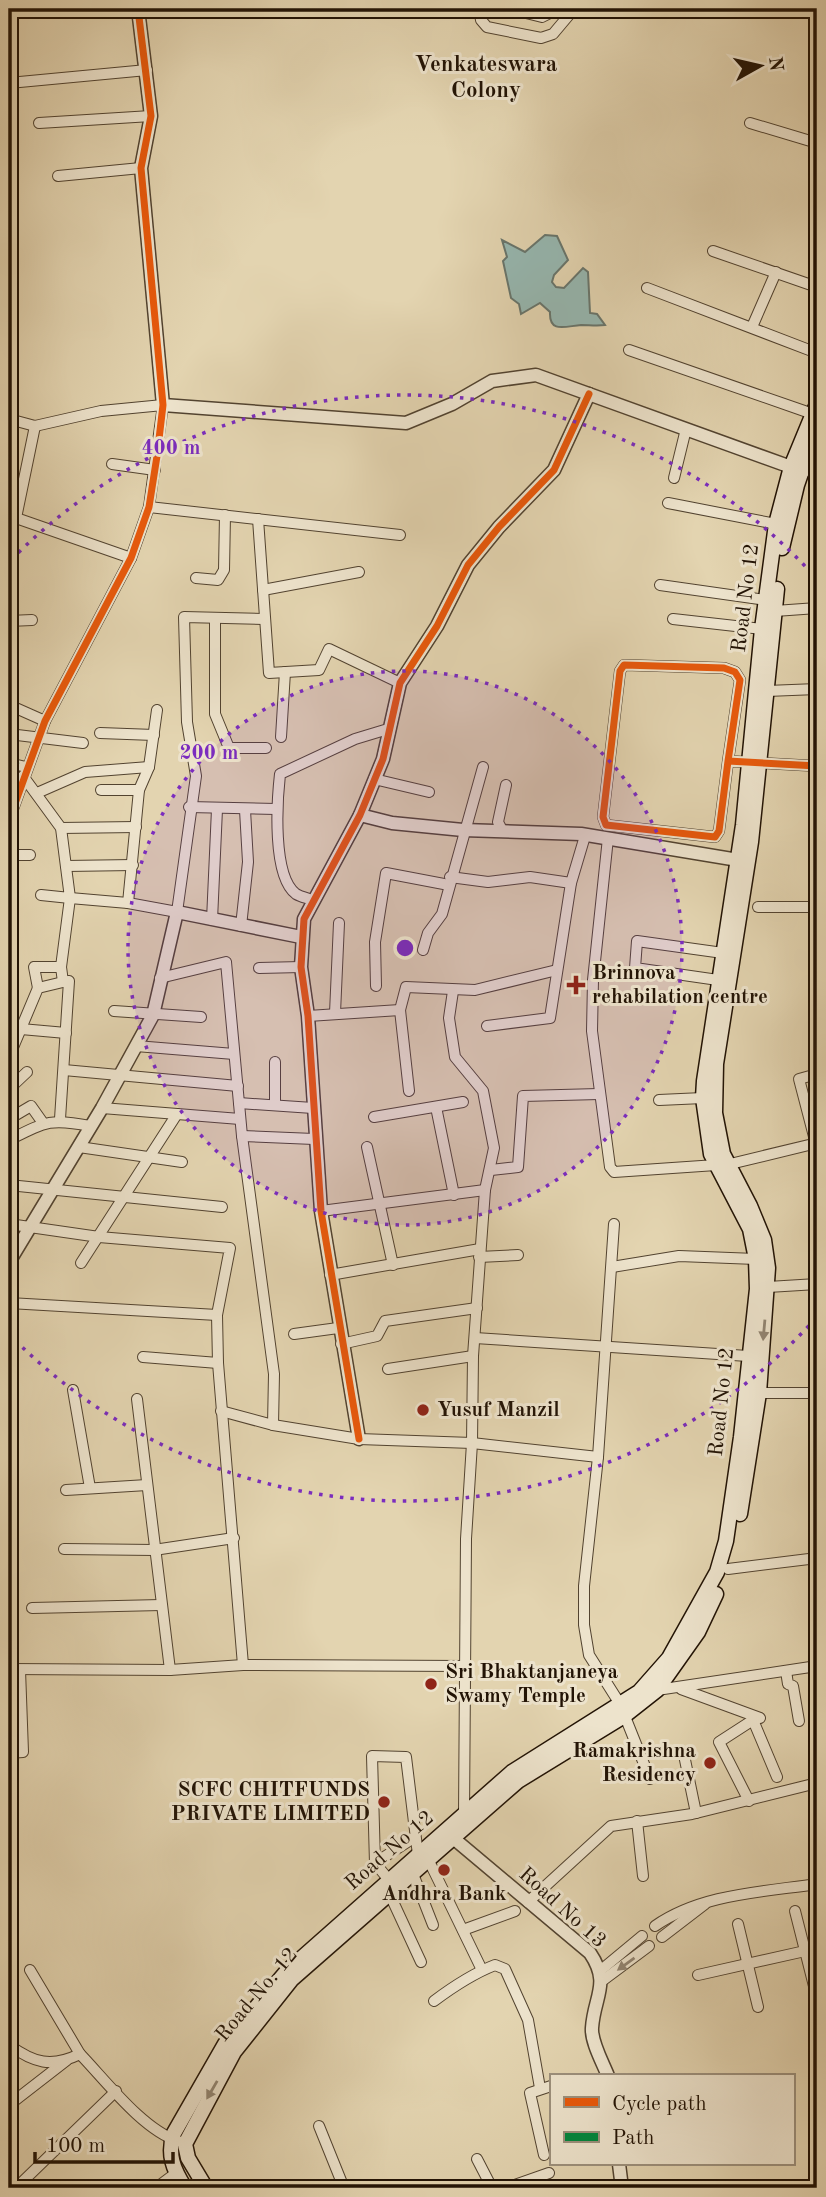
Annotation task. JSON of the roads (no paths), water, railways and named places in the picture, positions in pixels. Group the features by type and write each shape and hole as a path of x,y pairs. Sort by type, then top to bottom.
{"main road":[{"name":"Road No. 12","path":"178,2141 252,2027 297,1974 389,1887 413,1874 423,1858 518,1781 622,1710 657,1690 698,1632 728,1569 739,1518 752,1393 768,1287 764,1240 750,1206 721,1165 715,1113 716,1064 751,842 754,764 767,691 770,605 797,469 816,415"},
{"name":"Road No 12","path":"449,1836 464,1814 512,1772 622,1710 662,1668 695,1616 717,1572 752,1393 748,1356 757,1289 756,1259 750,1230 721,1165 703,1098 718,980 754,764 751,744 762,629 770,605 776,524 797,469"},
{"name":"Road No 12","path":"389,1887 423,1858"},
{"path":"185,2188 176,2174 170,2152 178,2141 206,2188"}],"street":[{"path":"9,820 37,738 131,558 149,507 155,470 163,405 141,168 151,116 138,9"},
{"path":"479,9 481,20 487,27 541,38 553,34 574,9"},
{"path":"510,9 542,17 552,12"},
{"path":"9,83 147,70"},
{"path":"39,123 151,116"},
{"path":"750,123 817,143"},
{"path":"58,176 141,168"},
{"path":"713,250 817,287"},
{"path":"752,327 776,272"},
{"path":"647,288 817,353"},
{"path":"629,350 816,415"},
{"path":"9,419 35,426 101,411 163,405 406,423 452,404 492,380 536,375 797,469 817,470"},
{"path":"359,1438 338,1328 321,1211 314,1139 308,1016 301,967 304,919 360,815 383,760 400,683 437,626 468,565 499,527 554,470 589,394"},
{"path":"35,426 16,518 131,558"},
{"path":"674,478 686,429"},
{"path":"112,464 155,470"},
{"path":"668,503 776,524"},
{"path":"149,507 400,535"},
{"path":"197,578 218,580 224,570 225,515"},
{"path":"258,519 269,673 319,670 329,649 400,683"},
{"path":"263,590 359,572"},
{"path":"660,585 770,605 817,608"},
{"path":"9,1262 102,1108 117,1076 153,1015 177,912 190,828 189,807 196,776 187,722 184,617 264,620"},
{"path":"215,619 215,714 224,737 229,748 266,748"},
{"path":"673,619 762,629"},
{"path":"9,621 32,620"},
{"path":"624,665 724,668 734,672 740,680 728,761 719,831 715,836 606,825 603,817 620,671 624,665"},
{"path":"281,737 285,672"},
{"path":"767,691 817,689"},
{"path":"9,705 45,721"},
{"path":"128,903 139,790 149,767 157,710"},
{"path":"312,900 295,893 282,869 276,808 280,774 355,739 388,729"},
{"path":"100,733 154,735"},
{"path":"9,734 83,743"},
{"path":"731,741 751,744"},
{"path":"728,761 817,766"},
{"path":"9,763 25,772 61,828 70,898 61,967 63,982"},
{"path":"37,793 85,772 149,767"},
{"path":"422,950 428,933 442,914 463,830 483,767"},
{"path":"374,779 429,792"},
{"path":"503,832 498,822 506,785"},
{"path":"101,790 139,790"},
{"path":"189,807 245,810 276,808"},
{"path":"212,920 216,809"},
{"path":"242,926 248,862 245,810"},
{"path":"360,815 392,823 463,830 608,838 738,860"},
{"path":"61,828 136,827"},
{"path":"486,1026 548,1020 571,883 585,836"},
{"path":"608,838 593,980 592,1031 610,1167 614,1172 721,1165 817,1145 799,1079 817,1074"},
{"path":"9,855 30,855"},
{"path":"66,866 133,865"},
{"path":"376,986 375,942 386,873 449,881 488,882 530,877 571,883"},
{"path":"41,895 128,903 301,937"},
{"path":"758,907 817,907"},
{"path":"335,1013 339,923"},
{"path":"718,980 635,968 637,941 723,953"},
{"path":"160,978 226,962 240,1119 274,1374 273,1425"},
{"path":"9,1057 38,988 34,967 61,967"},
{"path":"258,968 301,967"},
{"path":"409,1091 400,1010 406,987 453,991 487,988 557,970"},
{"path":"38,988 69,981 60,1119"},
{"path":"453,991 449,1018 455,1057 483,1091 494,1148 485,1190 473,1356 472,1443 466,1539 464,1814"},
{"path":"308,1016 400,1010"},
{"path":"114,1011 201,1017"},
{"path":"20,1029 66,1033"},
{"path":"136,1046 234,1054"},
{"path":"275,1062 275,1105"},
{"path":"64,1070 238,1086"},
{"path":"9,1089 27,1072"},
{"path":"491,1170 518,1167 523,1096 599,1094"},
{"path":"659,1100 703,1098"},
{"path":"374,1117 463,1102"},
{"path":"239,1103 313,1108"},
{"path":"9,1119 31,1106 43,1123"},
{"path":"436,1107 454,1195"},
{"path":"102,1108 240,1119"},
{"path":"82,1263 177,1114"},
{"path":"9,1140 43,1123 60,1119 90,1126"},
{"path":"242,1136 314,1139"},
{"path":"79,1147 182,1161"},
{"path":"367,1147 393,1265"},
{"path":"9,1185 54,1187 222,1207"},
{"path":"321,1211 485,1190"},
{"path":"9,1224 99,1237 230,1248 217,1315 218,1363 243,1665"},
{"path":"614,1224 598,1457 584,1587 585,1645 622,1710 650,1779"},
{"path":"330,1275 480,1253 518,1255"},
{"path":"612,1267 679,1256 756,1259"},
{"path":"768,1287 817,1284"},
{"path":"9,1304 217,1315"},
{"path":"341,1344 377,1336 385,1321 477,1308"},
{"path":"294,1334 338,1328"},
{"path":"475,1338 748,1356"},
{"path":"388,1369 473,1356"},
{"path":"143,1357 218,1363"},
{"path":"73,1390 90,1488"},
{"path":"752,1393 817,1393"},
{"path":"137,1399 170,1670"},
{"path":"221,1411 273,1425 359,1438 472,1443 598,1457"},
{"path":"66,1490 147,1485"},
{"path":"64,1549 154,1549 234,1538"},
{"path":"728,1569 817,1558"},
{"path":"32,1608 161,1605"},
{"path":"9,1753 23,1752 14,1670 170,1670 243,1665 465,1666"},
{"path":"657,1690 681,1689 817,1666"},
{"path":"786,1671 788,1684 793,1686 799,1721"},
{"path":"681,1689 760,1718"},
{"path":"749,1801 719,1742 753,1720 781,1784"},
{"path":"684,1755 696,1813"},
{"path":"421,1962 389,1887 375,1863 372,1756 405,1757 415,1837 423,1858 482,1970"},
{"path":"528,1902 605,1828 749,1801 781,1784 817,1783"},
{"path":"637,1821 643,1877"},
{"name":"Road No 13","path":"449,1836 590,1953 601,1975 592,2031 607,2074"},
{"path":"375,1863 415,1837"},
{"path":"413,1874 433,1925"},
{"path":"654,1926 687,1907 708,1901 817,1884"},
{"path":"662,1937 708,1901"},
{"path":"795,1910 817,1998"},
{"path":"463,1930 515,1911"},
{"path":"738,1924 758,2007"},
{"path":"601,1975 642,1936"},
{"path":"601,1975 649,1946"},
{"path":"698,1975 805,1951"},
{"path":"434,2001 459,1982 482,1970 495,1965 505,1969 528,2020 546,2087 530,2093 544,2155"},
{"path":"30,1970 80,2054 148,2123 178,2141"},
{"path":"9,2045 28,2059 53,2062 67,2060"},
{"path":"9,2105 67,2060 80,2054"},
{"path":"16,2188 116,2091"},
{"path":"319,2126 344,2188"},
{"path":"477,2159 492,2188"},
{"path":"619,2166 622,2188"},
{"path":"506,2188 549,2173"},
{"path":"156,2188 176,2174"}],"water":[{"path":"545,235 557,236 568,260 554,275 552,282 556,287 564,288 583,268 588,272 590,313 597,314 605,325 555,326 550,319 550,312 540,303 521,314 519,304 511,298 503,261 507,257 502,240 525,252"}],"place":[{"name":"Brinnova rehabilation centre","path":"576,985"},
{"name":"Yusuf Manzil","path":"423,1410"},
{"name":"Sri Bhaktanjaneya Swamy Temple","path":"431,1684"},
{"name":"Ramakrishna Residency","path":"710,1763"},
{"name":"SCFC CHITFUNDS PRIVATE LIMITED","path":"384,1802"},
{"name":"Andhra Bank","path":"444,1870"}],"district":[{"name":"Venkateswara Colony","path":"486,77"}]}
